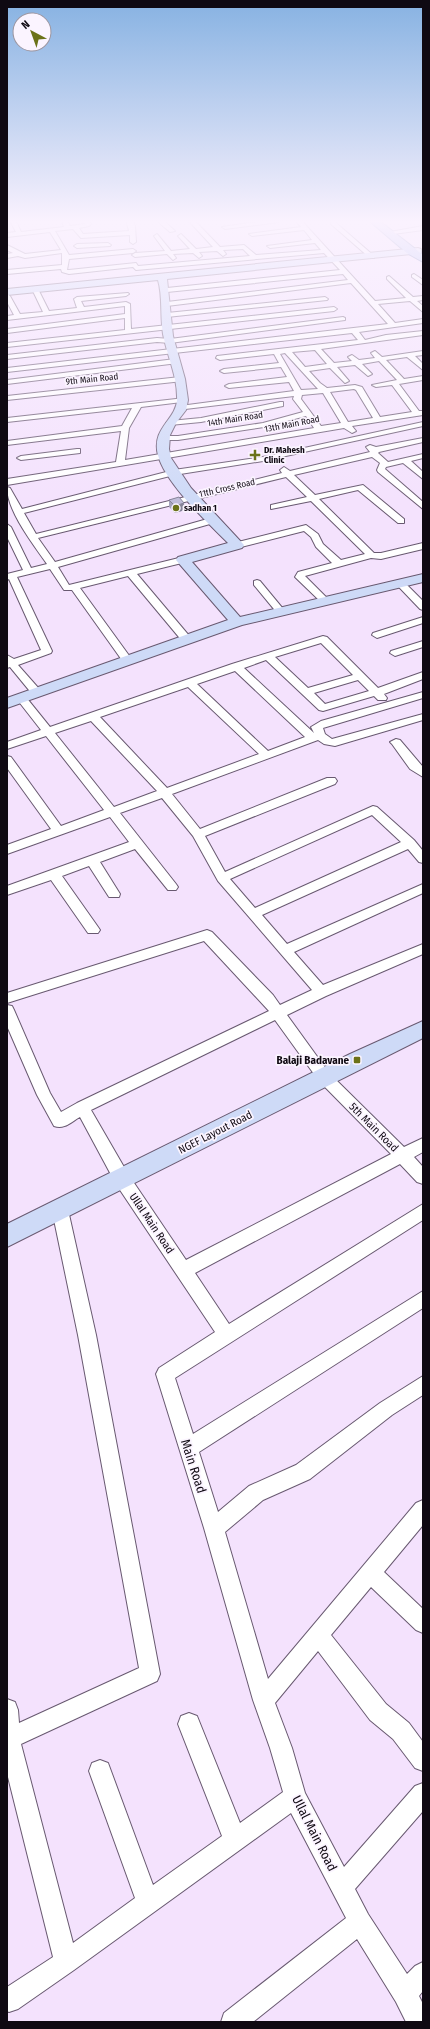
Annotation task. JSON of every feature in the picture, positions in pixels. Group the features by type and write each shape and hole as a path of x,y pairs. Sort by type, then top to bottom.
{"street":[{"path":"7,318 47,314"},
{"path":"180,314 167,315 167,327 173,356 180,379 181,404 170,423 164,438 165,456 174,473 237,545"},
{"path":"7,345 128,330 291,314"},
{"path":"338,314 363,342 381,358 398,381 403,397 420,414"},
{"path":"383,314 393,325"},
{"path":"7,331 128,316 128,330"},
{"path":"7,357 157,340 170,340 343,319"},
{"path":"7,382 173,356 215,347 354,331 423,321"},
{"path":"220,358 363,342 422,331"},
{"path":"37,341 40,354"},
{"path":"340,345 368,374"},
{"path":"215,347 235,402"},
{"path":"316,347 345,381"},
{"path":"396,347 423,368"},
{"path":"287,350 316,385 324,390 346,425 384,462 380,470 423,506"},
{"path":"276,352 292,379 299,397 319,429"},
{"path":"303,370 423,353"},
{"path":"7,370 173,356"},
{"path":"224,371 284,365"},
{"path":"376,385 423,378"},
{"name":"9th Main Road","path":"7,398 180,379"},
{"path":"229,386 292,379"},
{"path":"170,423 201,420 324,390 358,388 378,420"},
{"path":"7,410 9,420 138,405 235,402 299,397"},
{"path":"120,463 125,428 138,405"},
{"name":"14th Main Road","path":"164,438 178,438 264,425 308,413"},
{"name":"13th Main Road","path":"82,459 120,463 257,441 319,429 420,414"},
{"path":"19,512 174,473 273,458 360,438 367,435 423,424"},
{"path":"7,443 125,428"},
{"path":"69,435 82,459"},
{"name":"11th Cross Road","path":"33,537 193,496 288,475 423,440"},
{"path":"257,441 288,475 371,554"},
{"path":"382,466 423,456"},
{"path":"21,458 82,459"},
{"path":"7,482 82,459"},
{"path":"404,460 423,476"},
{"path":"274,507 360,487 401,520"},
{"path":"7,490 33,537 67,588 306,528 315,536 319,545 338,564"},
{"path":"37,693 8,663 47,651 10,576 52,566 214,520"},
{"path":"7,527 28,572"},
{"path":"325,601 300,575 371,554 380,556 423,546"},
{"path":"183,560 237,622"},
{"path":"131,573 187,640"},
{"path":"172,887 48,733 14,700 237,622 423,578"},
{"path":"257,582 281,612"},
{"path":"400,583 423,607"},
{"path":"74,586 128,661"},
{"path":"377,635 423,620"},
{"path":"7,746 94,717 236,666 323,639 362,676 376,693 386,701"},
{"path":"395,653 423,644"},
{"path":"268,656 323,708 376,693 423,675"},
{"path":"236,666 316,738 329,743 335,743 423,717"},
{"path":"306,692 362,676"},
{"path":"190,683 266,755"},
{"path":"316,738 317,727 320,725 423,694"},
{"path":"94,717 165,793 198,834 222,878 321,992"},
{"path":"9,845 59,831 316,738"},
{"path":"396,742 420,768"},
{"path":"7,760 59,831"},
{"path":"198,834 331,781"},
{"path":"222,878 373,810 410,843 423,859"},
{"path":"253,914 410,843"},
{"path":"7,891 136,844"},
{"path":"92,860 114,894"},
{"path":"54,874 93,930"},
{"path":"285,951 423,888"},
{"name":"5th Main Road","path":"7,998 207,934 268,998 324,1077 423,1177"},
{"path":"7,1010 44,1095 59,1122 82,1107 321,992 423,949"},
{"name":"NGEF Layout Road","path":"7,1236 423,1029"},
{"name":"Ullal Main Road","path":"82,1107 122,1179 227,1335"},
{"path":"184,1270 423,1145"},
{"path":"9,1738 150,1674 88,1342 60,1210"},
{"path":"227,1335 423,1211"},
{"path":"188,1448 423,1299"},
{"name":"Main Road","path":"227,1335 165,1374 214,1528 242,1629"},
{"path":"214,1528 256,1493 303,1472 386,1409 423,1385"},
{"path":"264,1700 370,1572 421,1517"},
{"path":"370,1572 423,1623"},
{"name":"Ullal Main Road","path":"242,1629 264,1700 281,1748 295,1797 360,1922 405,1994 419,2022"},
{"path":"318,1635 378,1712 402,1731 423,1760"},
{"path":"7,1710 9,1738 66,1962"},
{"path":"190,1724 236,1840"},
{"path":"100,1771 148,1903"},
{"path":"342,1887 423,1794"},
{"path":"9,2000 66,1962 295,1797"},
{"path":"232,2022 360,1922"},
{"path":"405,1994 423,1974"}],"building":[{"path":"179,497 184,503 175,506 169,500"}],"place":[{"name":"Dr. Mahesh Clinic","path":"255,455"},
{"name":"sadhan 1","path":"176,508"},
{"name":"Balaji Badavane","path":"357,1060"}]}
